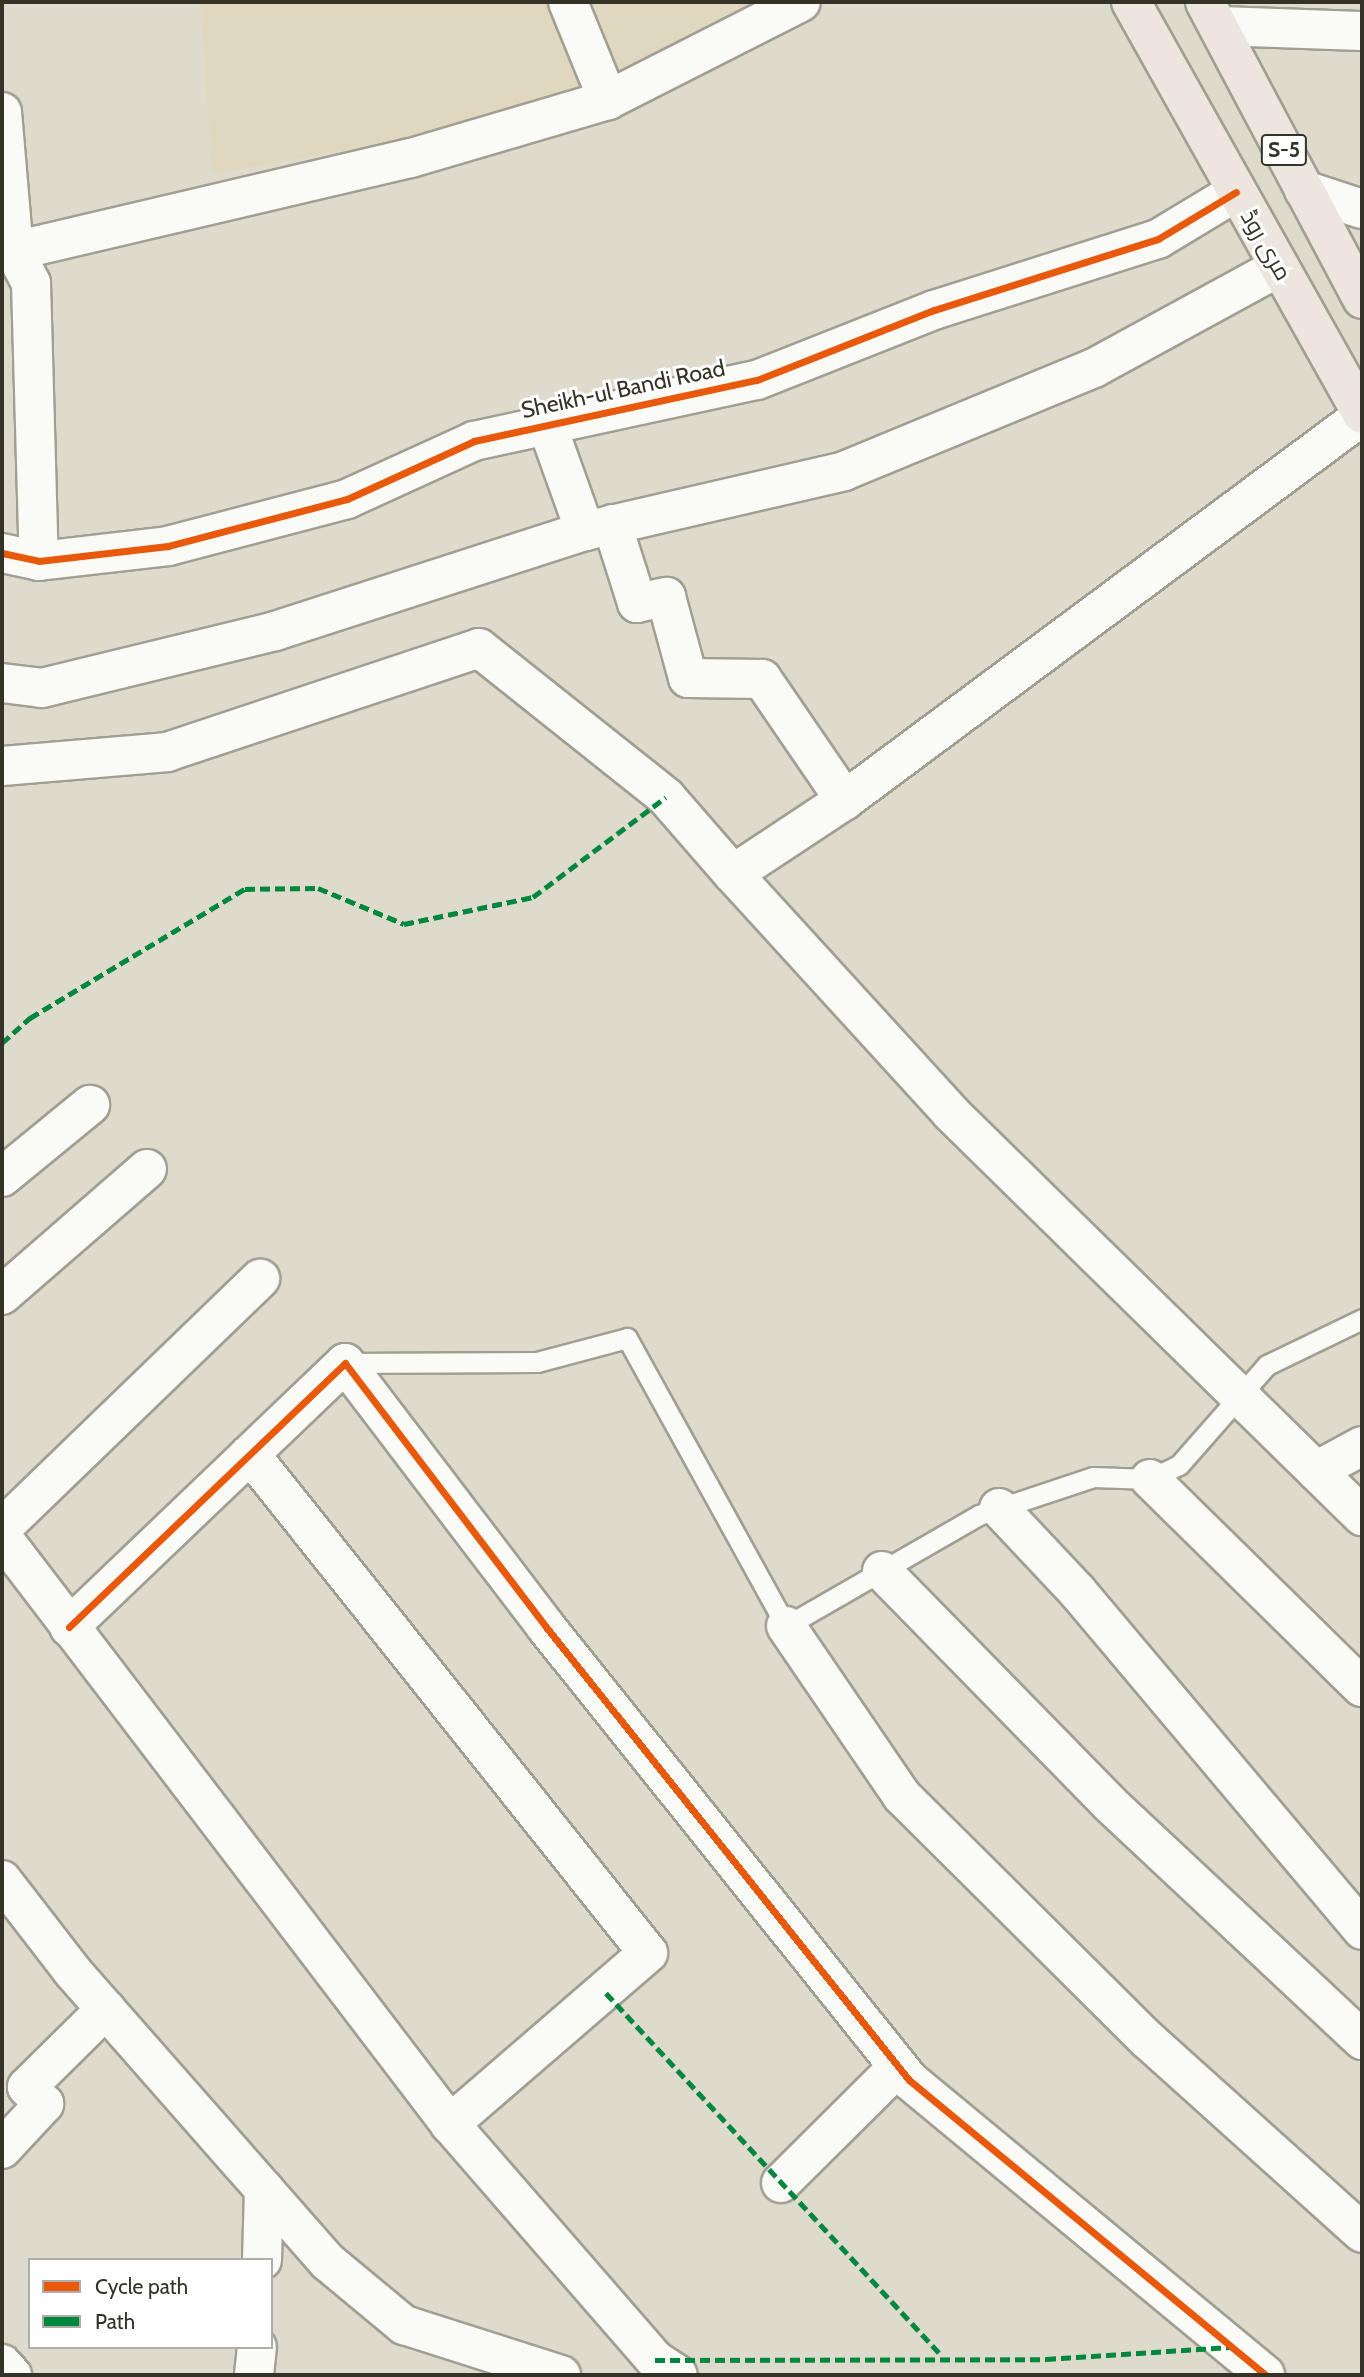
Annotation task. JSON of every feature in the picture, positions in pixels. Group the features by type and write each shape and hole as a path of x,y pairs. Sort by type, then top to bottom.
{"main road":[{"name":"مری روڈ","path":"1131,2 1362,415"},
{"name":"S-5","path":"1212,14 1362,299"}],"street":[{"path":"568,2 608,100"},
{"path":"8,249 411,158 608,100 801,2"},
{"path":"1212,14 1362,31"},
{"path":"2,112 8,249 31,283 39,561"},
{"path":"1304,190 1362,209"},
{"name":"Sheikh-ul Bandi Road","path":"2,553 39,561 168,546 347,499 474,440 757,380 933,310 1158,239 1236,192"},
{"path":"2,683 42,688 275,631 598,527 844,471 1094,368 1279,267"},
{"path":"733,874 845,800 1072,625 1362,415"},
{"path":"547,425 637,603 666,597 688,678 762,680 845,800"},
{"path":"2,766 167,752 479,648 666,797 951,1113 1362,1516"},
{"path":"2,1177 90,1105"},
{"path":"2,1295 147,1168"},
{"path":"2,1528 260,1279"},
{"path":"69,1627 345,1363 545,1627 898,2067 1265,2375"},
{"path":"1316,1471 1362,1446"},
{"path":"250,1454 648,1953 450,2124"},
{"path":"1150,1479 1362,1687"},
{"path":"999,1507 1077,1591 1362,1930"},
{"path":"2,1537 450,2124 654,2360 678,2375"},
{"path":"882,1571 1109,1803 1362,2040"},
{"path":"786,1626 902,1796 1148,2040 1362,2233"},
{"path":"2,1880 106,2009 328,2262 404,2325 561,2375"},
{"path":"2,2149 44,2104 27,2087 106,2009"},
{"path":"781,2183 898,2067"},
{"path":"261,2258 264,2189"},
{"path":"254,2375 257,2349"},
{"path":"2,2364 12,2375"}],"lane":[{"path":"345,1363 537,1362 627,1338 786,1626 999,1507 1093,1478 1150,1479 1179,1465 1237,1394 1267,1365 1362,1319"}],"shaded area":[{"path":"201,2 790,2 591,106 212,174"}],"marked path":[{"path":"2,1043 30,1018 245,889 318,888 404,924 533,897 666,797"},
{"path":"606,1993 942,2356"},
{"path":"655,2360 1046,2359 1231,2347"}],"cycle path":[{"path":"2,553 39,561 168,546 347,499 474,441 757,380 934,310 1158,239 1236,192"},
{"path":"69,1627 345,1363 546,1627 909,2080 1265,2375"}]}
